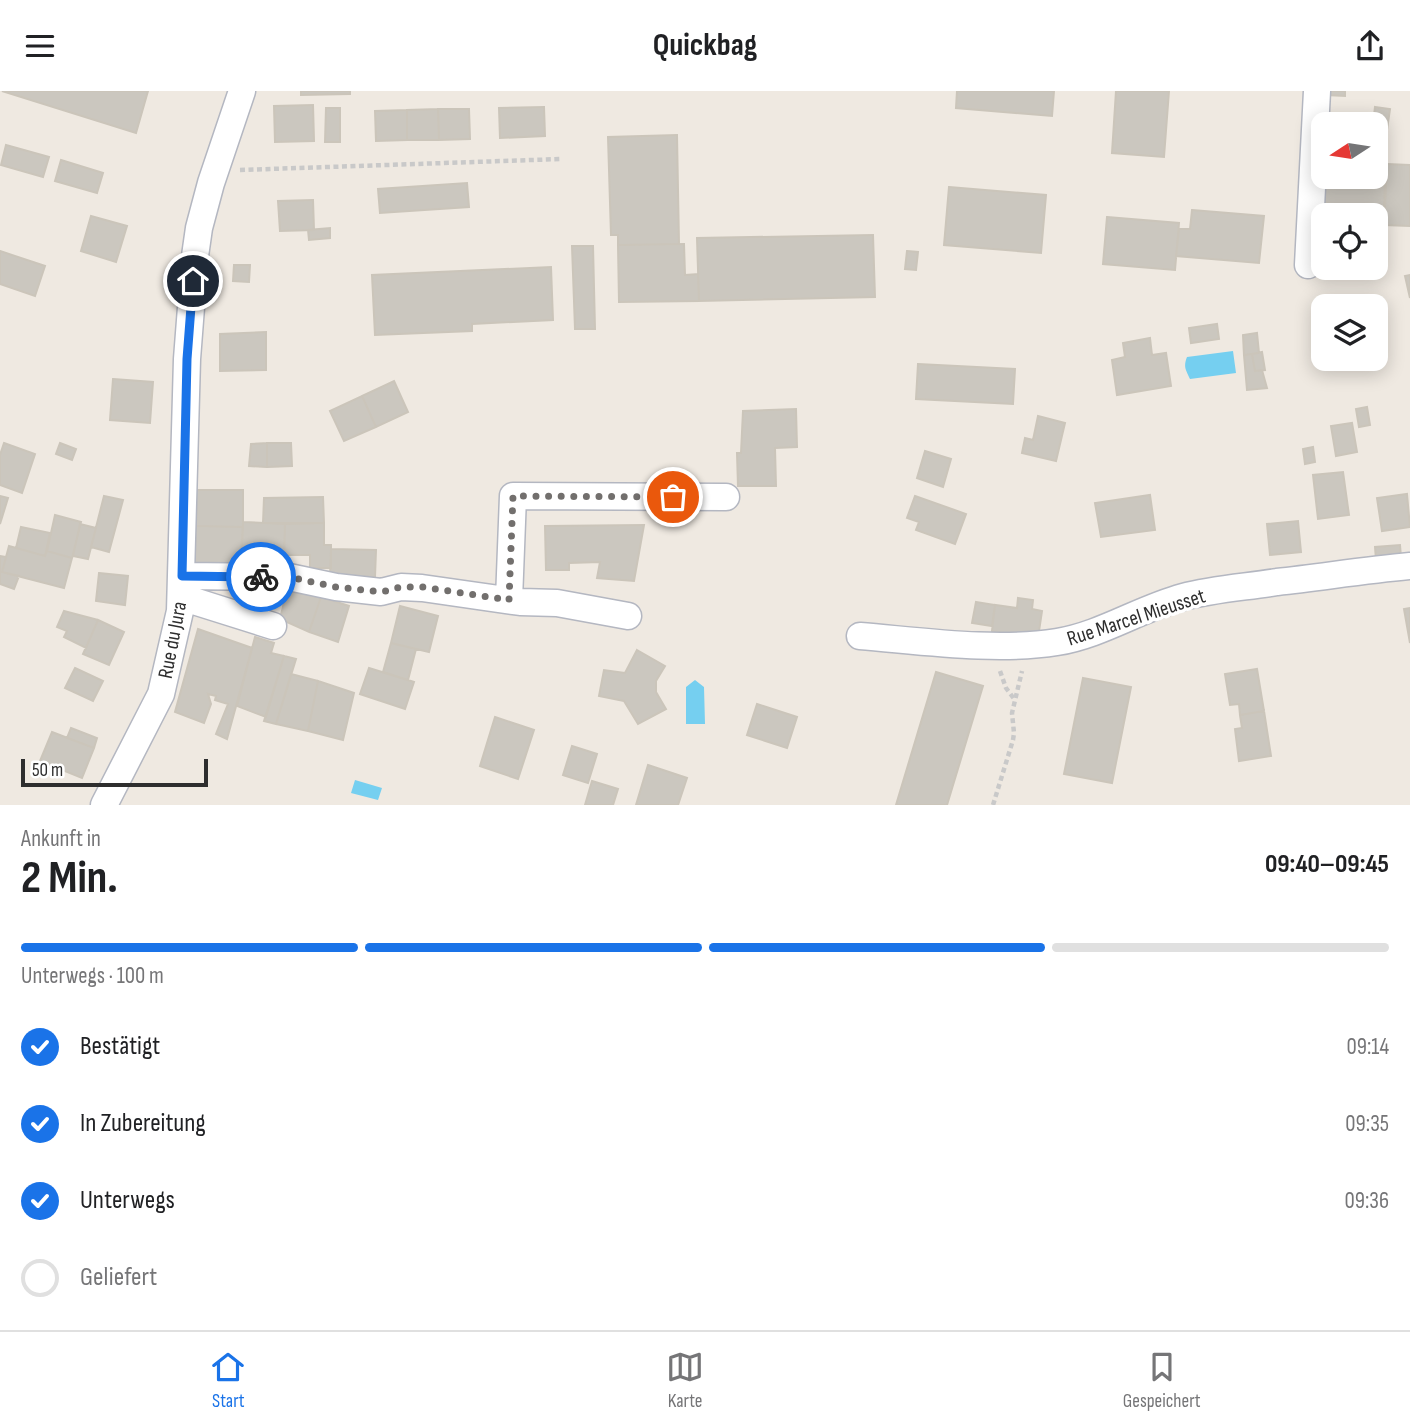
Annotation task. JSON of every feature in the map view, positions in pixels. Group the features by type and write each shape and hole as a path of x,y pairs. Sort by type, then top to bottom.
{"street":[{"name":"Rue du Jura","path":"104,805 161,694 174,644 181,587 187,359 194,262 199,228 242,91"},
{"path":"1308,265 1317,91"},
{"path":"509,600 513,496 726,497"},
{"name":"Rue Marcel Mieusset","path":"860,636 952,643 1026,645 1060,642 1108,627 1182,597 1410,566"},
{"path":"181,587 289,577 336,587 382,592 401,587 422,587 509,600 557,603 628,616"},
{"path":"181,587 273,626"}],"path":[{"path":"222,153 235,157 232,171 561,159"},
{"path":"993,805 1014,733 1012,713 1026,645"},
{"path":"995,670 1000,671 1006,688 1015,700"}],"water":[{"path":"1233,351 1236,373 1190,379 1185,366 1187,357"},
{"path":"695,680 704,687 705,724 686,724 686,687"},
{"path":"355,780 382,788 378,800 351,793"}],"building":[{"path":"2,91 148,91 136,133"},
{"path":"301,91 350,91 350,94 301,95"},
{"path":"957,91 1054,91 1052,116 956,108"},
{"path":"1116,91 1169,91 1164,157 1112,153"},
{"path":"1326,91 1345,91 1345,96 1326,95"},
{"path":"313,105 314,141 275,142 274,106"},
{"path":"544,107 545,136 500,138 499,108"},
{"path":"1375,107 1390,109 1388,123 1388,112 1374,112"},
{"path":"326,108 340,108 340,142 325,142"},
{"path":"438,109 439,140 407,140 407,110"},
{"path":"438,109 469,109 470,139 439,140"},
{"path":"407,110 407,140 376,141 375,111"},
{"path":"677,135 679,244 618,245 618,235 611,235 608,137"},
{"path":"6,145 49,157 43,177 1,165"},
{"path":"61,160 103,173 97,193 55,181"},
{"path":"1388,164 1410,165 1410,226 1388,225 1388,203 1385,203"},
{"path":"467,183 469,207 380,213 378,189"},
{"path":"949,187 1046,195 1041,253 944,245"},
{"path":"1322,189 1385,189 1384,203 1322,203"},
{"path":"313,200 314,230 280,231 278,201"},
{"path":"1192,210 1264,216 1259,263 1176,256 1179,229 1190,229"},
{"path":"91,216 127,226 116,262 81,251"},
{"path":"1107,217 1179,223 1175,270 1103,264"},
{"path":"330,228 330,238 309,240 308,230"},
{"path":"873,235 875,297 699,301 697,238"},
{"path":"684,244 685,275 698,274 699,301 619,302 618,245"},
{"path":"572,246 593,246 595,329 575,329"},
{"path":"0,251 45,266 35,296 0,284"},
{"path":"907,251 918,252 916,270 905,269"},
{"path":"234,265 250,265 249,282 233,281"},
{"path":"551,267 553,320 472,324 472,331 375,335 372,275"},
{"path":"1410,275 1410,298 1405,276"},
{"path":"1217,324 1219,339 1191,343 1189,328"},
{"path":"266,332 266,370 220,371 220,334"},
{"path":"1257,333 1259,353 1244,355 1243,335"},
{"path":"1150,338 1152,355 1166,353 1171,386 1117,395 1112,360 1125,357 1123,343"},
{"path":"1262,352 1265,370 1255,371 1252,354"},
{"path":"1252,354 1255,371 1262,370 1267,388 1247,390 1244,355"},
{"path":"918,364 1015,369 1013,404 916,399"},
{"path":"113,379 153,382 150,423 110,420"},
{"path":"394,381 408,412 376,427 362,396"},
{"path":"362,396 376,427 344,441 330,411"},
{"path":"1367,407 1370,425 1359,427 1356,409"},
{"path":"796,409 797,447 775,448 776,486 738,486 737,453 741,453 743,411"},
{"path":"1038,416 1065,423 1056,461 1022,453 1025,438 1033,440"},
{"path":"1352,423 1357,452 1336,456 1331,426"},
{"path":"4,443 35,454 22,493 0,485 0,455"},
{"path":"60,443 76,449 72,460 56,454"},
{"path":"267,443 267,467 249,466 251,444"},
{"path":"267,443 291,443 292,466 267,467"},
{"path":"1313,447 1315,462 1305,464 1303,449"},
{"path":"925,451 951,459 943,487 917,478"},
{"path":"1343,472 1349,515 1318,519 1313,475"},
{"path":"197,490 243,490 243,527 196,526"},
{"path":"1407,494 1410,527 1382,531 1377,498"},
{"path":"1150,495 1155,530 1101,537 1095,503"},
{"path":"0,496 8,498 0,524"},
{"path":"104,496 123,500 109,552 91,547"},
{"path":"915,496 966,514 955,544 916,530 919,522 907,518"},
{"path":"323,497 324,523 263,523 264,498"},
{"path":"55,515 81,522 72,558 47,551"},
{"path":"1298,521 1301,552 1270,555 1267,524"},
{"path":"243,522 285,524 284,562 241,560"},
{"path":"324,523 324,545 331,545 331,568 310,568 310,555 284,555 285,524"},
{"path":"80,524 96,528 88,559 73,556"},
{"path":"644,525 634,581 597,578 600,562 569,563 569,570 546,570 545,526"},
{"path":"196,526 243,527 241,565 194,568"},
{"path":"21,527 50,533 45,556 16,548"},
{"path":"1400,545 1401,557 1376,560 1375,547"},
{"path":"9,546 45,556 47,551 72,558 64,588 2,572"},
{"path":"331,549 376,550 375,577 330,576"},
{"path":"0,556 6,557 2,572 19,576 14,589 0,584"},
{"path":"99,573 128,576 125,605 96,601"},
{"path":"288,586 321,597 309,632 280,619"},
{"path":"321,597 349,606 338,642 309,632"},
{"path":"1018,598 1033,600 1032,609 1042,611 1038,638 992,631 995,605 1017,608"},
{"path":"976,602 995,605 992,626 972,623"},
{"path":"400,606 438,616 429,652 391,643"},
{"path":"1410,608 1410,643 1404,609"},
{"path":"64,611 98,620 86,648 64,637 67,631 57,627"},
{"path":"98,620 124,632 109,665 83,654"},
{"path":"198,629 252,648 227,739 216,734 228,704 215,700 216,696 208,694 211,704 204,723 175,712"},
{"path":"255,637 274,643 271,653 284,656 266,717 237,706"},
{"path":"391,643 416,649 408,680 383,672"},
{"path":"637,650 665,666 656,681 656,692 666,709 638,724 624,701 599,696 604,670 625,673"},
{"path":"284,656 296,659 276,724 264,721"},
{"path":"75,668 103,681 93,701 65,688"},
{"path":"369,668 414,682 405,709 360,694"},
{"path":"1257,669 1264,711 1240,715 1239,704 1230,705 1225,674"},
{"path":"936,672 983,686 947,805 896,805"},
{"path":"291,674 318,681 308,731 276,724"},
{"path":"1083,678 1131,687 1112,783 1064,774"},
{"path":"318,681 354,693 343,740 308,731"},
{"path":"757,704 797,717 787,748 747,735"},
{"path":"1264,711 1271,756 1239,761 1235,729 1242,728 1240,715"},
{"path":"495,717 534,730 518,779 480,766"},
{"path":"71,728 97,738 94,748 67,738"},
{"path":"52,732 94,748 82,778 40,761"},
{"path":"572,746 597,754 588,783 563,775"},
{"path":"648,765 687,778 678,805 636,805"},
{"path":"592,781 618,789 613,805 585,805"}],"way so far":[{"path":"261,577 289,577 336,587 382,592 401,587 422,587 509,600 513,496 673,497"}],"route":[{"path":"193,281 187,359 182,576 261,577"}]}
